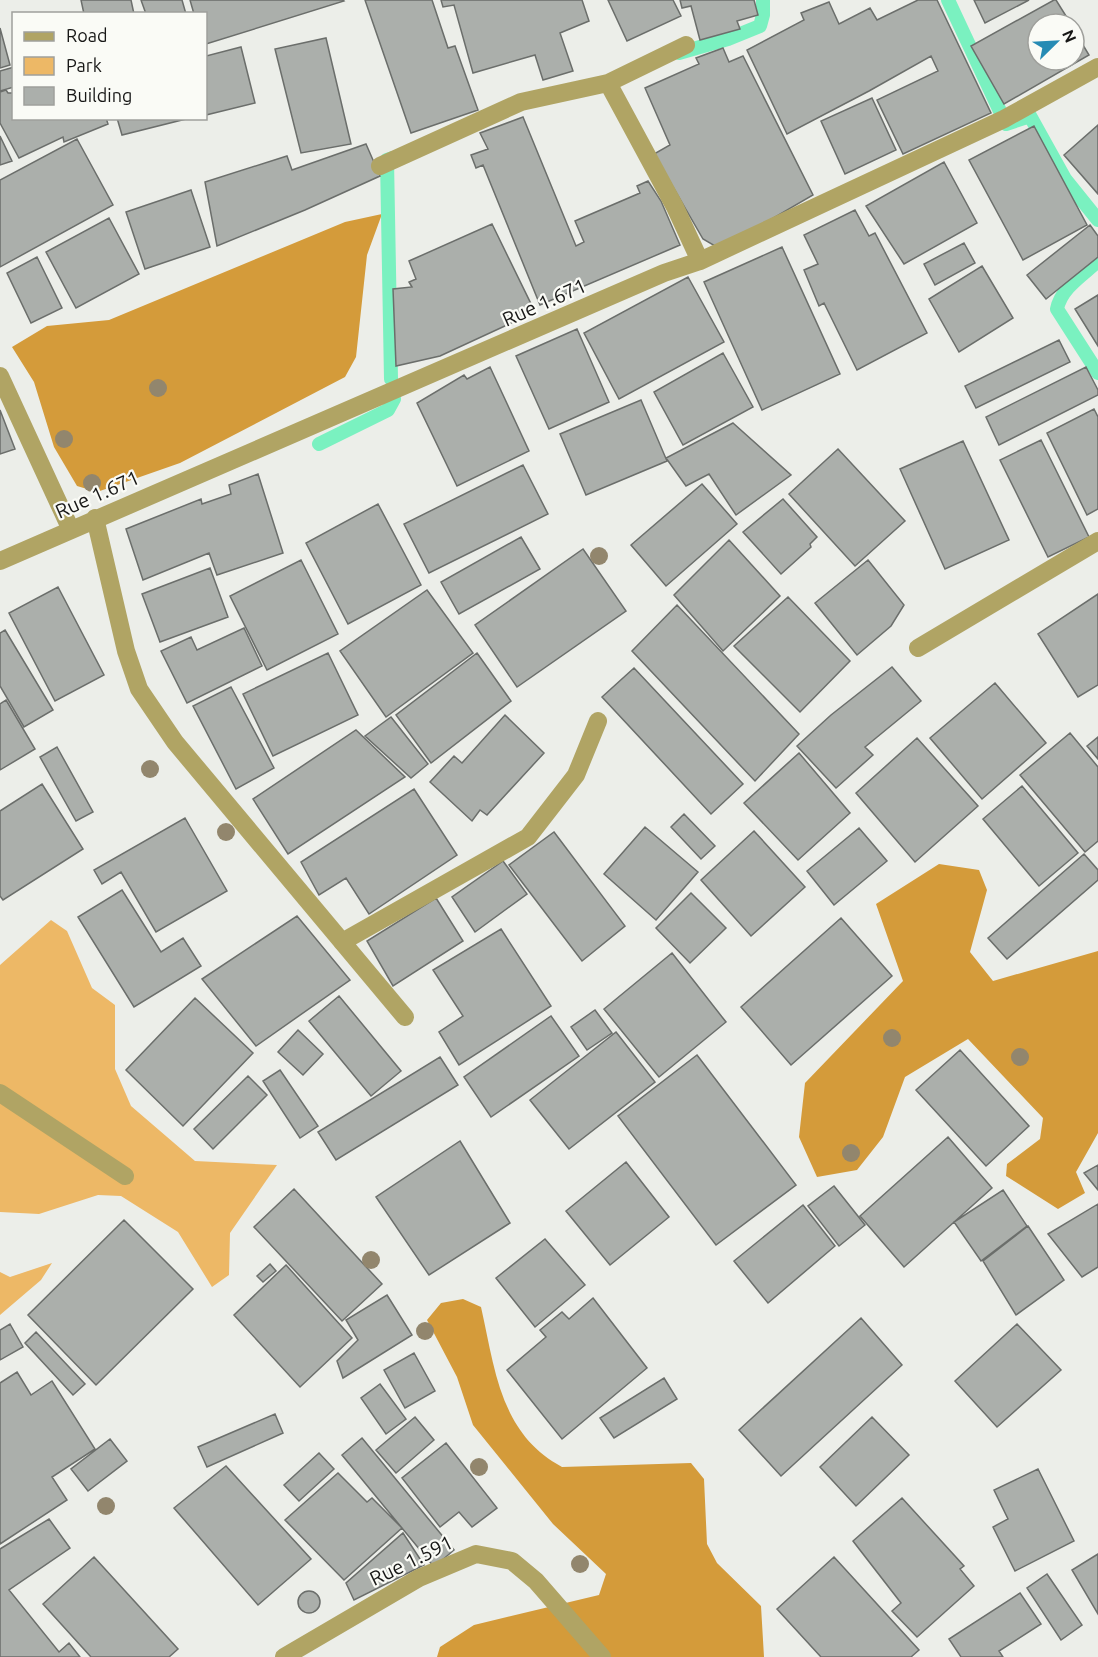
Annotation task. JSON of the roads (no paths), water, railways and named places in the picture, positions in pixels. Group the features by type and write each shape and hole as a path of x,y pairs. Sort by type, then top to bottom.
{"street":[{"path":"380,166 521,102 608,83 686,45"},
{"name":"Rue 1.671","path":"0,561 95,518 332,419 664,273 700,261 1004,120 1098,68"},
{"path":"608,83 675,207 700,261"},
{"path":"0,376 71,530"},
{"path":"95,518 126,651 139,688 175,742 405,1017"},
{"path":"918,648 1098,541"},
{"path":"342,942 528,837 576,775 598,721"},
{"path":"0,1093 125,1176"},
{"name":"Rue 1.591","path":"284,1657 419,1578 476,1554 512,1561 536,1581 602,1657"}],"waterway":[{"path":"679,53 728,39 760,26 763,0"},
{"path":"948,0 1006,124 1030,116 1065,179 1098,220"},
{"path":"391,379 387,160 393,158"},
{"path":"1098,261 1068,288 1059,301 1057,309 1098,373"},
{"path":"319,444 388,410 394,399"}]}
